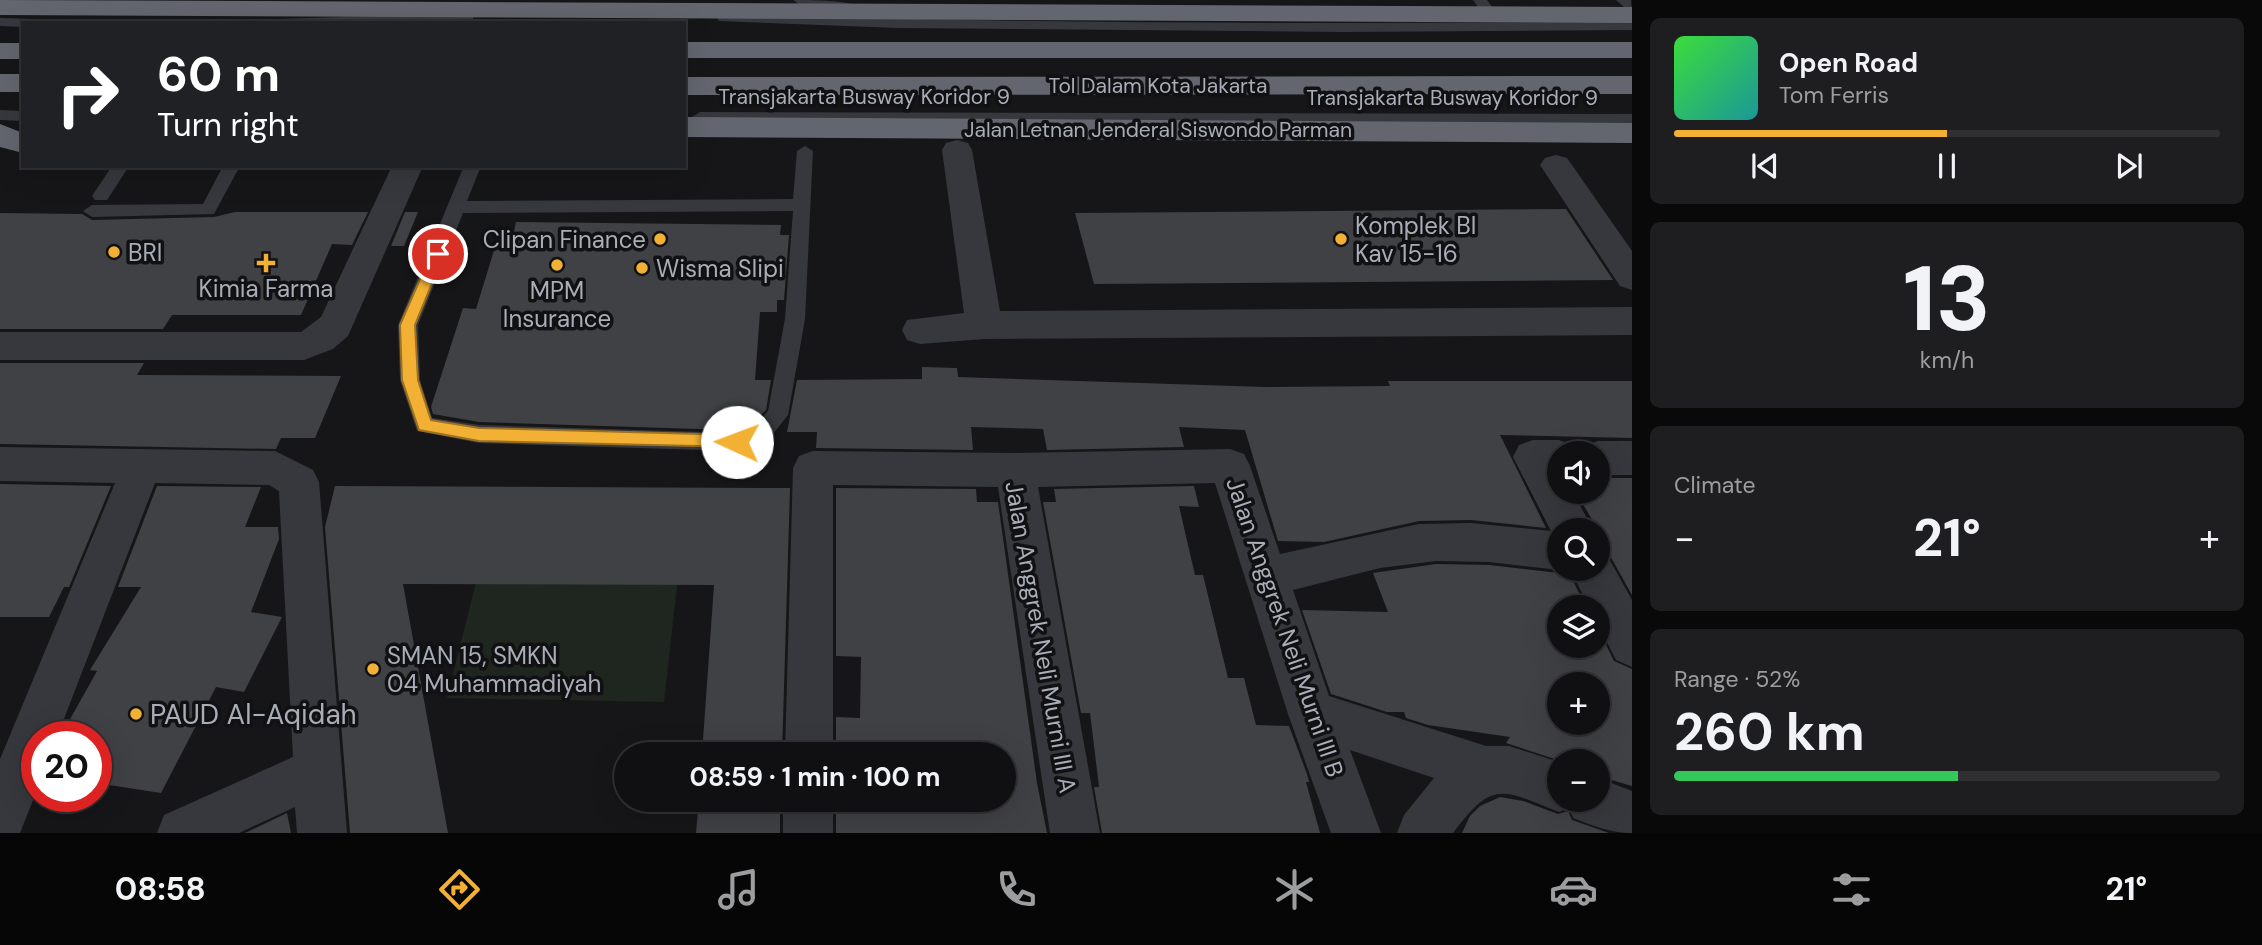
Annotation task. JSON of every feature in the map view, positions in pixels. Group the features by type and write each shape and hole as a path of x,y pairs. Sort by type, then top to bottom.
{"highway":[{"path":"0,7 80,4 588,4 820,22 907,14 1074,6 1485,8 1632,15"},
{"path":"670,11 907,14"},
{"name":"Tol Dalam Kota Jakarta","path":"686,50 1632,50"},
{"path":"1005,50 1012,86"},
{"path":"0,51 21,51"},
{"path":"0,83 21,83"},
{"name":"Tol Dalam Kota Jakarta","path":"686,86 1632,85"},
{"path":"0,126 21,126"},
{"path":"688,131 728,151 1546,149 1567,133"},
{"name":"Jalan Letnan Jenderal Siswondo Parman","path":"688,131 1632,133"},
{"path":"0,134 6,139 21,143"}],"street":[{"path":"957,150 984,325"},
{"path":"1556,165 1632,277"},
{"path":"0,346 304,346 320,339 335,326 407,168"},
{"path":"920,330 984,325 1632,321"},
{"path":"1546,457 1568,518"},
{"path":"1610,458 1632,458"},
{"path":"0,464 275,468 299,482 322,833"},
{"path":"0,820 142,466"},
{"name":"Jalan Anggrek Neli Murni III B","path":"1015,470 1230,466 1312,714 1356,833"},
{"name":"Jalan Anggrek Neli Murni III A","path":"809,742 813,468 1015,470 1075,833"},
{"path":"1265,577 1369,551 1420,543 1468,541 1547,550"},
{"path":"1598,581 1632,645"},
{"path":"1312,714 1482,769 1523,773 1547,782"},
{"path":"1422,833 1462,783 1482,769"},
{"path":"182,833 318,771"},
{"path":"1610,807 1632,816"},
{"path":"808,812 808,833"}],"lane":[{"path":"800,0 803,3 855,3 865,8 868,14"},
{"path":"1623,0 1632,10"},
{"path":"324,21 665,16 820,22 1343,28 1632,26"},
{"path":"0,22 21,23"},
{"path":"0,116 21,116"},
{"name":"Transjakarta Busway Koridor 9","path":"688,131 1632,120"},
{"path":"471,168 408,325 410,380 424,425 479,434 737,442 761,433 778,415 795,319 804,205 805,150"},
{"path":"101,195 120,168"},
{"path":"92,211 208,210 231,168"},
{"path":"457,207 804,205"}],"shaded area":[{"path":"480,566 679,569 664,702 447,698"}],"building":[{"name":"Komplek BI Kav 15-16","path":"1566,209 1613,280 1094,284 1075,213"},
{"path":"235,212 368,212 352,245 332,244 301,315 172,315 163,329 0,329 0,213 82,214 92,220 214,217"},
{"path":"405,212 418,212 404,246 391,246"},
{"path":"516,222 781,225 780,235 789,235 784,300 777,300 777,312 760,312 755,380 771,380 766,410 760,416 731,415 730,430 479,422 433,414 431,407 463,308 476,309 500,231 514,232"},
{"path":"0,363 144,363 137,375 341,376 315,438 281,438 276,449 0,444"},
{"path":"922,367 957,368 958,377 1265,387 1390,386 1388,381 1632,381 1632,438 1500,435 1546,528 1471,520 1419,521 1324,542 1278,541 1245,430 1179,427 1184,447 1047,450 1043,429 971,427 973,450 816,448 817,432 787,432 797,380 922,379"},
{"path":"1610,478 1632,478 1632,595 1610,556 1610,518 1591,518 1583,504 1610,504"},
{"path":"0,484 111,486 69,587 64,587 49,617 0,617"},
{"path":"157,486 261,487 245,527 278,527 279,539 251,612 282,617 244,692 216,687 161,793 112,785 112,721 69,721 97,671 90,670 141,587 118,587"},
{"name":"SMAN 15, SMKN 04 Muhammadiyah","path":"335,486 790,488 782,742 703,742 714,585 403,584 448,833 350,833 325,527"},
{"path":"1194,486 1199,507 1179,506 1195,575 1203,575 1228,678 1244,678 1256,725 1289,726 1307,774 1309,782 1306,782 1320,833 1102,833 1094,787 1099,787 1090,713 1081,713 1043,502 1056,502 1054,489"},
{"path":"836,488 976,489 977,502 998,502 1037,783 1047,833 836,833 836,812 1016,812 1016,742 836,742 836,717 860,718 861,657 836,656"},
{"path":"1436,564 1489,565 1547,572 1547,581 1573,581 1580,595 1547,595 1547,658 1610,658 1610,653 1614,661 1632,669 1632,786 1610,780 1610,749 1547,749 1547,756 1506,743 1510,737 1428,725 1406,718 1404,712 1387,712 1331,694 1302,610 1388,612 1373,573"},
{"path":"1500,797 1523,801 1547,812 1568,812 1572,820 1609,833 1462,833 1470,816 1480,806"},
{"path":"698,812 780,812 780,833 696,833"},
{"path":"287,813 291,833 245,833"}],"place":[{"name":"Clipan Finance","path":"660,239"},
{"name":"Komplek BI Kav 15-16","path":"1341,239"},
{"name":"BRI","path":"114,252"},
{"name":"Kimia Farma","path":"266,263"},
{"name":"MPM Insurance","path":"557,265"},
{"name":"Wisma Slipi","path":"642,268"},
{"name":"SMAN 15, SMKN 04 Muhammadiyah","path":"373,669"},
{"name":"PAUD Al-Aqidah","path":"136,714"}],"route":[{"path":"438,254 408,325 410,380 424,425 479,434 737,442"}]}
